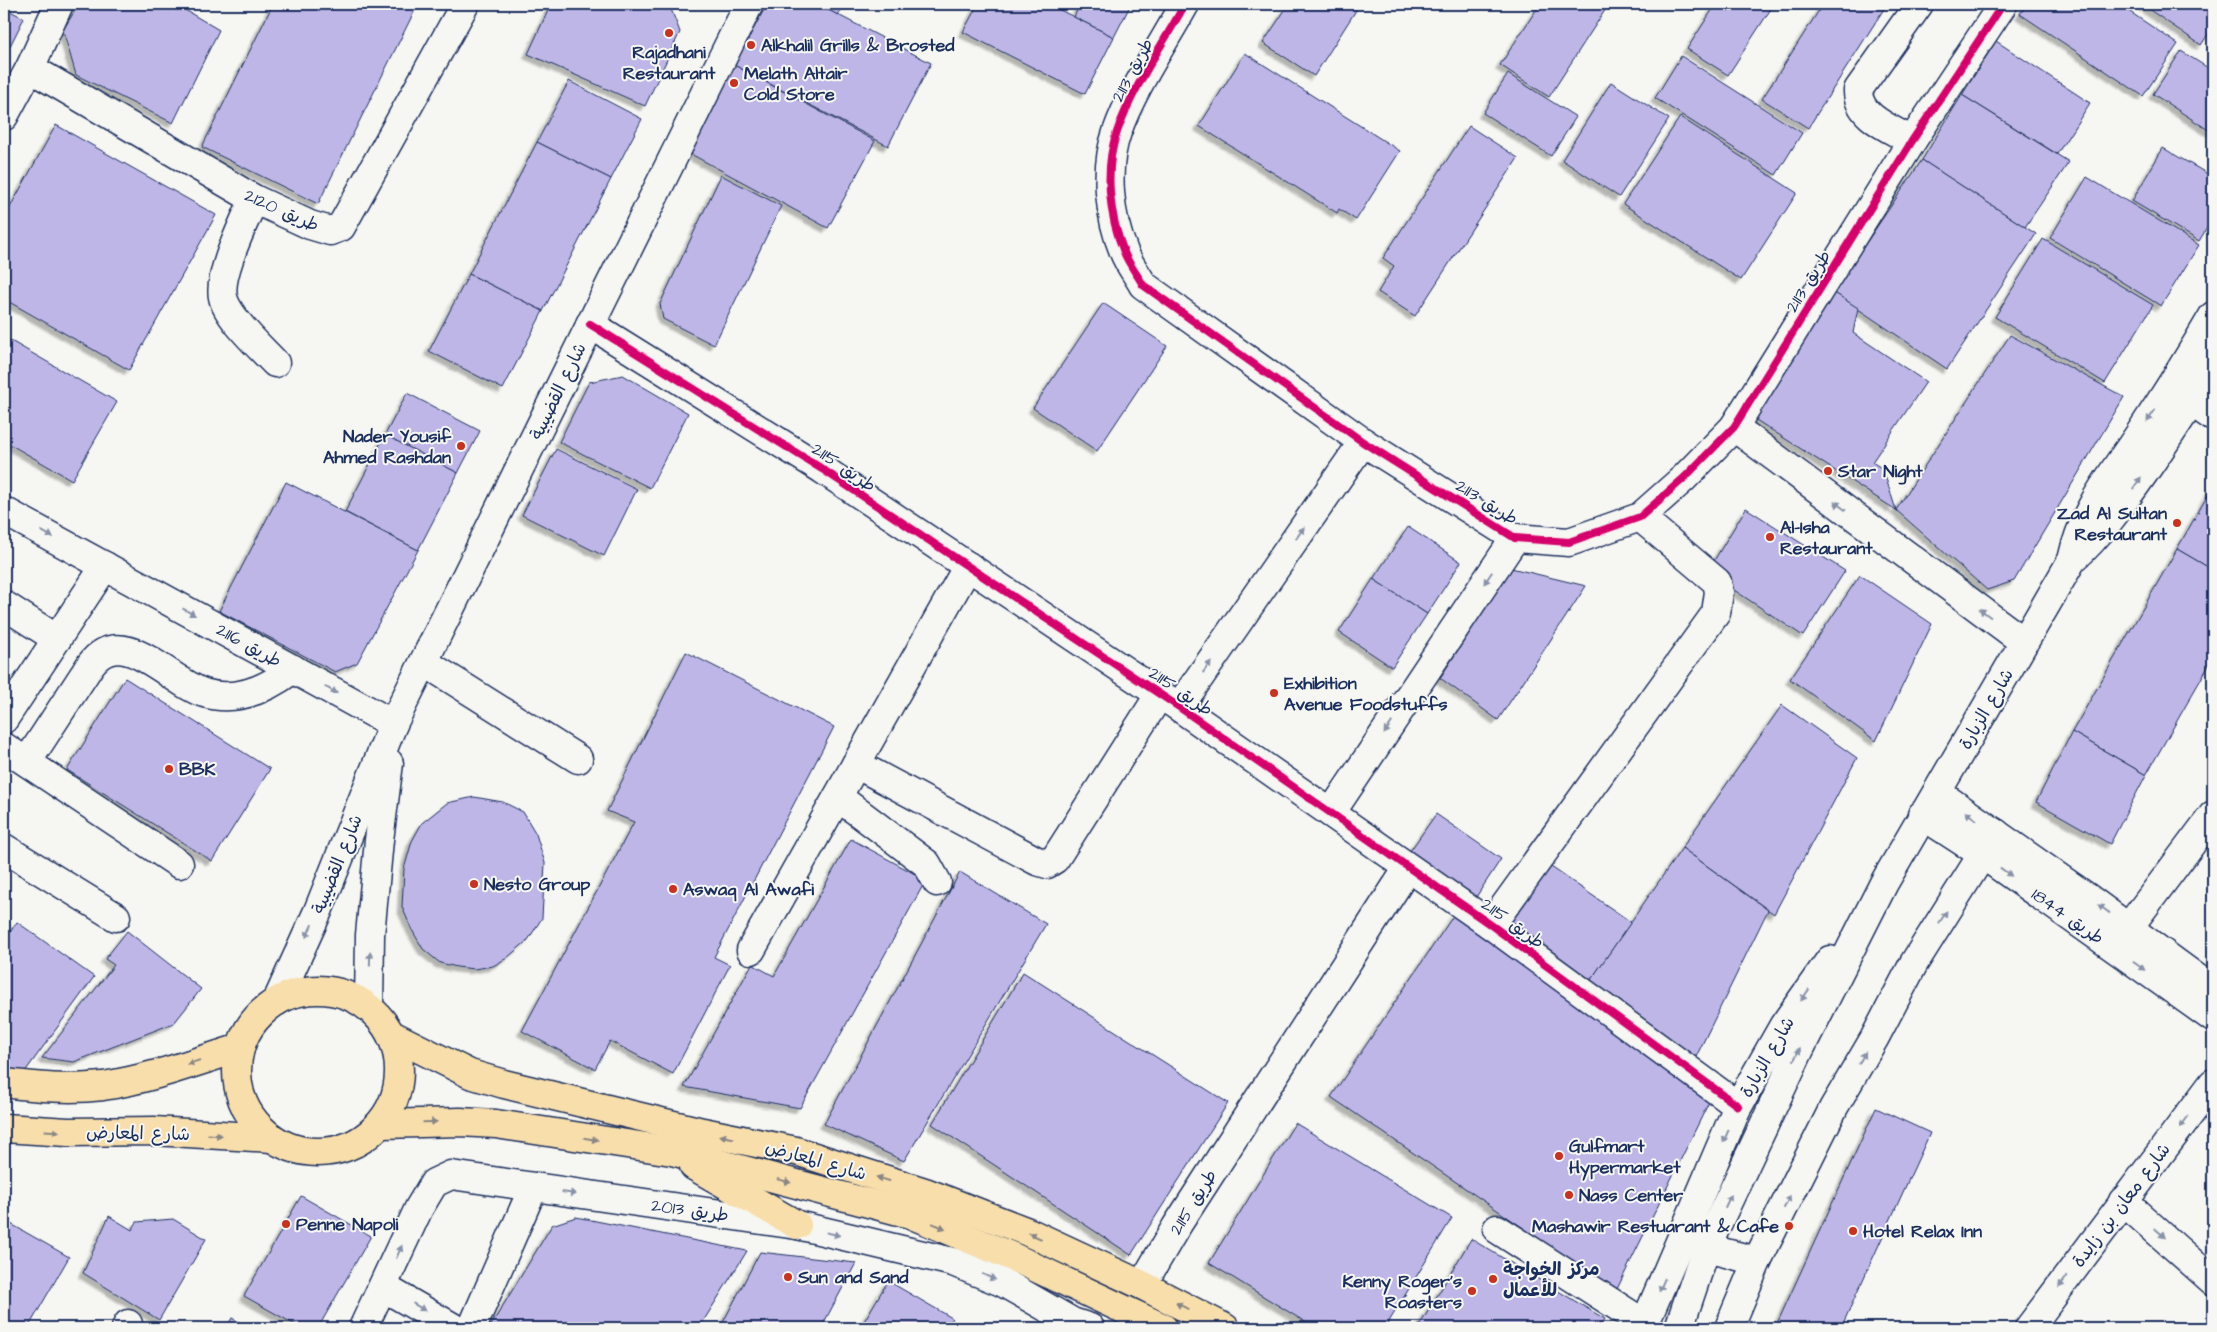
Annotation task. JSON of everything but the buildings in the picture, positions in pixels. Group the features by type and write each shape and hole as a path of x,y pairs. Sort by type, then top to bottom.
{"main road":[{"path":"305,990 338,992 354,998 369,1007 382,1020 392,1035 400,1066 395,1098 381,1124 353,1145 326,1153 298,1150 272,1138 260,1129 244,1105 237,1077 240,1048 254,1021 277,1001 305,990"},
{"name":"شارع المعارض","path":"392,1035 470,1074 703,1132 796,1152 925,1192 1028,1232 1225,1328"},
{"path":"4,1083 45,1088 102,1086 142,1078 240,1048"},
{"name":"شارع المعارض","path":"381,1124 460,1122 496,1124 672,1151 910,1214 1013,1257 1163,1328"},
{"name":"شارع المعارض","path":"4,1128 68,1132 154,1131 272,1138"},
{"path":"672,1151 716,1180 797,1225"}],"street":[{"path":"4,116 30,68 59,4"},
{"name":"طريق 2120","path":"30,68 254,199 310,225 330,231 341,227 465,4"},
{"name":"شارع القضيبية","path":"277,1001 318,911 394,724 749,4"},
{"name":"طريق 2113","path":"1185,4 1132,100 1117,133 1110,167 1113,216 1124,253 1143,285 1364,442 1515,538 1569,542 1640,516 1684,478 1734,427 1912,141 2003,4"},
{"path":"1912,141 1868,115 1858,99 1858,90 1919,4"},
{"path":"254,199 222,280 223,299 238,323 276,363"},
{"name":"شارع الزبارة","path":"1679,1328 1706,1248 1800,1049 1884,884 1922,815 1938,793 2072,560 2076,538 2095,498 2196,382 2213,316"},
{"name":"طريق 2115","path":"590,324 822,470 1170,700 1491,925 1738,1106"},
{"path":"2196,382 2213,417"},
{"path":"1734,427 2024,642"},
{"name":"طريق 2115","path":"1170,700 1364,442"},
{"name":"طريق 2116","path":"4,510 394,724"},
{"name":"طريق 2115","path":"1491,925 1716,613 1719,592 1717,582 1640,516"},
{"name":"طريق 2113","path":"1331,813 1515,538"},
{"path":"4,716 105,566"},
{"path":"751,950 968,566"},
{"path":"4,605 57,639"},
{"path":"26,762 91,664 99,654 110,648 124,648 191,687 204,693 220,696 251,693 266,687 293,669"},
{"path":"424,662 578,759"},
{"path":"856,764 1037,861 1047,864 1055,859 1170,700"},
{"name":"شارع القضيبية","path":"369,1007 370,935 379,840 394,724"},
{"path":"4,747 179,864"},
{"name":"طريق 1844","path":"1938,793 1989,844 2213,1018"},
{"path":"838,797 927,864 937,882"},
{"name":"طريق 1844","path":"1922,815 1989,844 2129,928 2213,990"},
{"path":"2129,928 2213,815"},
{"path":"1729,1328 1757,1261 1834,1107 1874,1039 1914,963 1989,844"},
{"path":"4,848 116,917"},
{"name":"طريق 2115","path":"1142,1286 1176,1228 1408,868"},
{"name":"شارع الزبارة","path":"1644,1326 1738,1106 1784,1024 1884,884"},
{"name":"شارع معان بن زايدة","path":"2029,1328 2213,1083"},
{"name":"طريق 2013","path":"363,1328 419,1208 434,1184 451,1175 797,1225 952,1262 1004,1284 1080,1326"},
{"path":"472,1328 533,1188"},
{"path":"2123,1201 2213,1281"},
{"path":"1497,1229 1644,1326"},
{"path":"1706,1248 1757,1261"},
{"path":"383,1287 454,1328"}],"cycle path":[{"path":"1185,4 1131,99 1117,132 1110,161 1110,192 1115,223 1126,256 1143,285 1363,442 1515,538 1569,542 1640,517 1684,478 1734,427 1912,141 2003,4"},
{"path":"590,324 822,469 1179,707 1491,925 1738,1106"}],"place":[{"name":"Rajadhani Restaurant","path":"669,33"},
{"name":"Alkhalil Grills & Brosted","path":"751,45"},
{"name":"Melath Altair Cold Store","path":"734,83"},
{"name":"Nader Yousif Ahmed Rashdan","path":"461,446"},
{"name":"Star Night","path":"1828,471"},
{"name":"Zad Al Sultan Restaurant","path":"2177,523"},
{"name":"Al-Isha Restaurant","path":"1770,537"},
{"name":"Exhibition Avenue Foodstuffs","path":"1274,693"},
{"name":"BBK","path":"169,769"},
{"name":"Nesto Group","path":"474,884"},
{"name":"Aswaq Al Awafi","path":"673,889"},
{"name":"Gulfmart Hypermarket","path":"1559,1156"},
{"name":"Nass Center","path":"1569,1195"},
{"name":"Penne Napoli","path":"286,1224"},
{"name":"Mashawir Restuarant & Cafe","path":"1789,1226"},
{"name":"Hotel Relax Inn","path":"1853,1231"},
{"name":"Sun and Sand","path":"788,1277"},
{"name":"مركز الخواجة للأعمال","path":"1493,1279"},
{"name":"Kenny Roger's Roasters","path":"1472,1291"}]}
